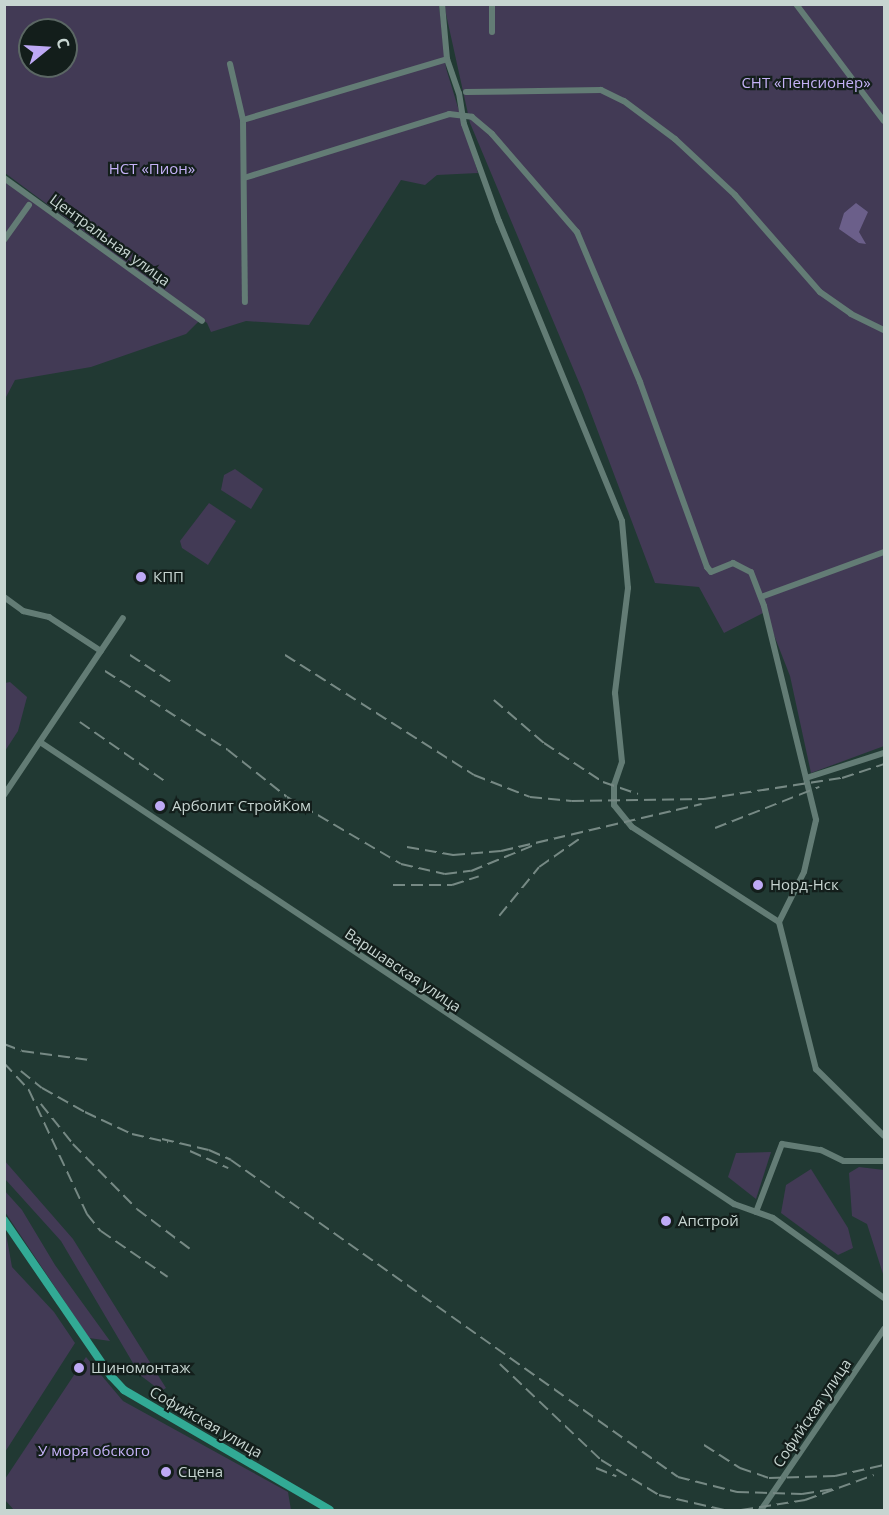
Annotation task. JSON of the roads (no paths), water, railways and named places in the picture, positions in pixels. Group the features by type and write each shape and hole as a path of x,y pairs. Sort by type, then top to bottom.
{"main road":[{"name":"Софийская улица","path":"4,1220 111,1376 124,1390 330,1510"}],"street":[{"path":"442,4 447,58 499,221 622,521 628,588 615,693 622,762 614,787 614,805 632,826 779,922"},
{"path":"492,4 492,32"},
{"path":"796,4 885,121"},
{"path":"243,120 447,58"},
{"path":"230,64 243,120 245,302"},
{"path":"466,92 601,90 624,101 675,139 735,195 820,292 851,314 885,330"},
{"path":"244,178 449,114 464,116 479,120 577,232 635,371 707,567 711,572 734,563 751,572 761,597 781,662 816,820 804,872 779,922 816,1069 885,1137"},
{"name":"Центральная улица","path":"4,178 202,321"},
{"path":"4,240 29,205"},
{"path":"761,597 885,552"},
{"path":"4,597 23,611 49,616 101,651"},
{"path":"4,795 123,618"},
{"name":"Варшавская улица","path":"40,742 734,1204 773,1218 885,1298"},
{"path":"806,778 885,753"},
{"path":"756,1212 782,1144 821,1150 844,1161 885,1161"},
{"name":"Софийская улица","path":"761,1510 885,1329"}],"railway":[{"path":"130,655 174,684"},
{"path":"285,655 474,775 530,797 572,801 704,799 842,778 884,764"},
{"path":"105,671 228,750 287,797 401,864 445,874 471,871 534,845"},
{"path":"494,700 544,743 603,782 638,794"},
{"path":"80,722 166,782"},
{"path":"715,828 819,787"},
{"path":"407,847 453,855 501,851 702,804"},
{"path":"499,916 539,867 579,839"},
{"path":"393,885 452,885 479,876"},
{"path":"4,1044 22,1051 89,1060"},
{"path":"4,1063 29,1090 87,1214 101,1231 168,1277"},
{"path":"21,1071 42,1088 85,1112 132,1134 168,1142"},
{"path":"41,1104 73,1144 137,1209 190,1249"},
{"path":"162,1139 209,1150 231,1160 678,1477 737,1492 802,1494 834,1489"},
{"path":"190,1151 228,1168"},
{"path":"500,1364 601,1460 659,1495 724,1510"},
{"path":"704,1445 740,1468 769,1478 835,1476 884,1465"},
{"path":"596,1468 616,1476"},
{"path":"741,1510 805,1500 874,1475"}],"place":[{"name":"КПП","path":"141,577"},
{"name":"Арболит СтройКом","path":"160,806"},
{"name":"Норд-Нск","path":"758,885"},
{"name":"Апстрой","path":"666,1221"},
{"name":"Шиномонтаж","path":"79,1368"},
{"name":"Сцена","path":"166,1472"}],"park label":[{"name":"СНТ «Пенсионер»","path":"806,83"},
{"name":"НСТ «Пион»","path":"152,169"},
{"name":"У моря обского","path":"94,1451"}]}
